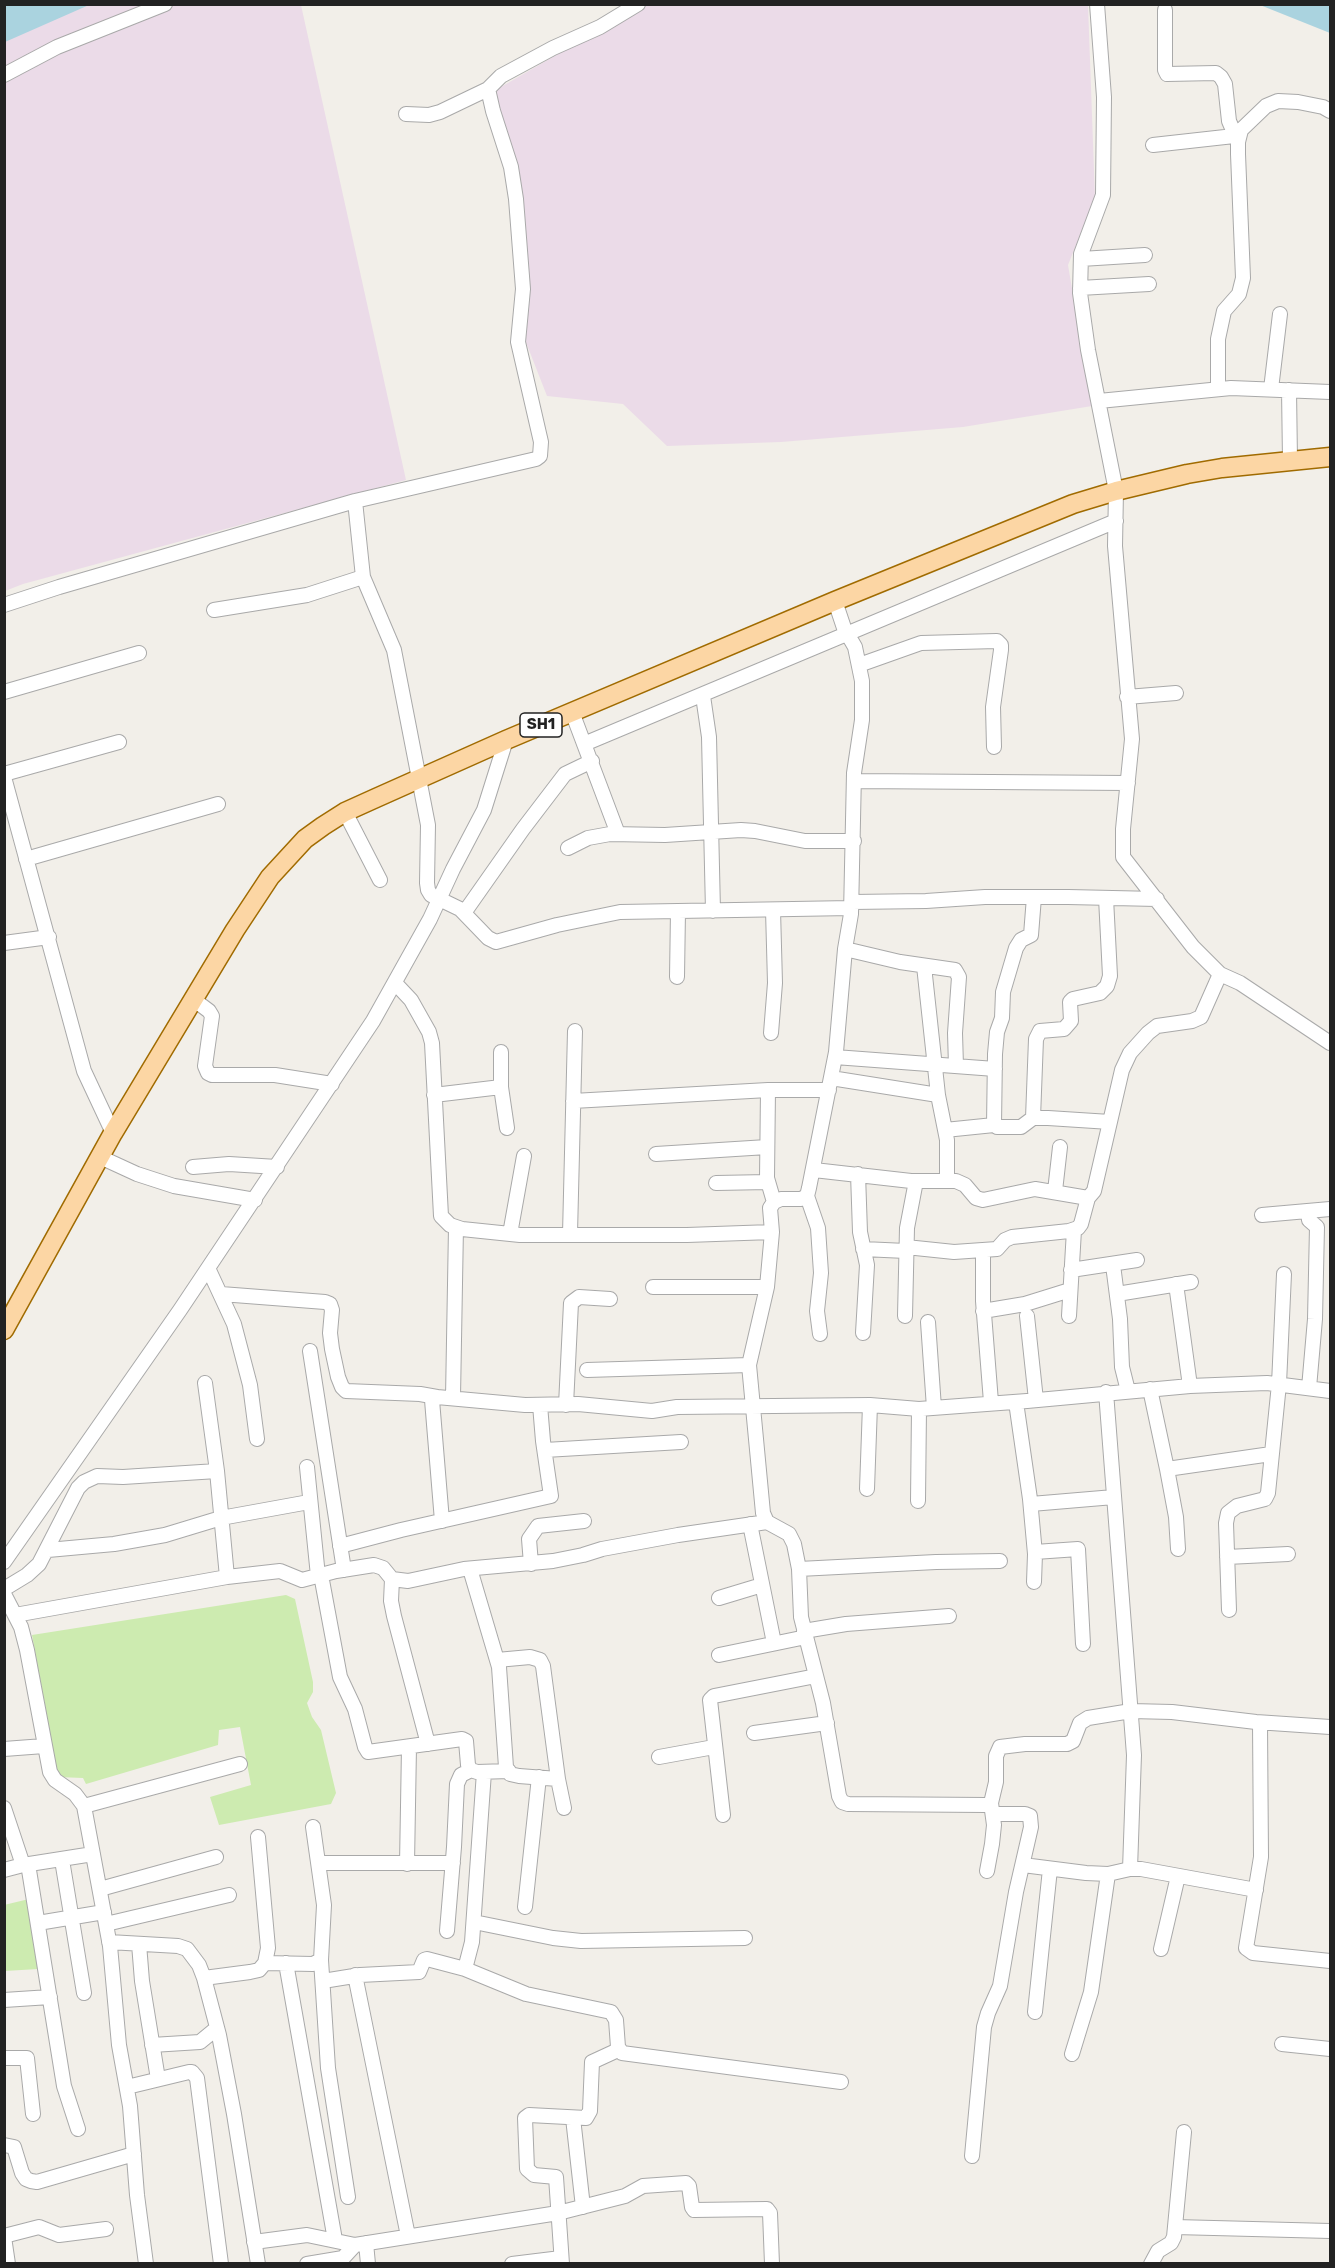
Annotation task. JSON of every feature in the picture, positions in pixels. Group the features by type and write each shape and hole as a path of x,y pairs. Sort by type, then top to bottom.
{"main road":[{"name":"SH1","path":"4,1330 113,1133 193,999 270,877 305,839 345,812 506,740 1030,520 1116,491 1222,468 1330,457"}],"street":[{"path":"4,75 57,47 165,4"},
{"path":"406,114 429,115 440,112 488,89 501,76 553,48 600,27 638,4"},
{"path":"1097,4 1104,98 1103,195 1081,259 1080,288 1088,350 1116,491 1115,546 1132,739 1123,829 1123,856 1193,947 1220,974 1240,983 1330,1043"},
{"path":"1165,10 1165,70 1167,74 1216,73 1221,77 1225,84 1229,122 1236,139 1243,278 1242,288 1224,311 1218,339 1218,389"},
{"path":"4,605 355,501 536,459 540,456 541,442 518,342 524,289 516,199 511,166 488,89"},
{"path":"1236,139 1241,130 1257,114 1266,106 1278,101 1298,102 1323,107 1330,111"},
{"path":"1153,145 1236,139"},
{"path":"1081,259 1145,255"},
{"path":"1080,288 1149,284"},
{"path":"1271,389 1280,314"},
{"path":"1099,401 1218,389 1330,392"},
{"path":"1288,390 1290,460"},
{"path":"355,501 363,577 394,650 428,825 428,890 431,895 464,913 488,938 495,942 556,925 620,912 773,910 1034,897 1156,899"},
{"path":"584,744 1116,521"},
{"path":"214,610 308,595 363,577"},
{"path":"820,1334 817,1311 820,1273 818,1228 807,1196 835,1057 844,949 851,905 854,781 862,720 862,681 855,647 835,601"},
{"path":"859,665 921,643 997,641 1001,645 993,707 994,747"},
{"path":"4,692 139,652"},
{"path":"1127,697 1176,693"},
{"path":"703,696 709,737 713,911"},
{"path":"572,712 618,834"},
{"path":"4,1562 255,1200 374,1021 483,810 506,740"},
{"path":"113,1133 84,1071 4,776 119,742"},
{"path":"464,913 565,774 592,761"},
{"path":"854,781 1128,783"},
{"path":"26,858 218,804"},
{"path":"345,812 380,880"},
{"path":"568,848 588,838 618,834 665,835 755,831 805,840 854,841"},
{"path":"994,1125 997,1032 1002,1018 1005,980 1016,948 1021,940 1030,935 1034,897"},
{"path":"1033,1118 1036,1039 1040,1031 1064,1029 1071,1021 1070,1002 1100,993 1107,986 1110,976 1106,898"},
{"path":"771,1033 775,983 773,910"},
{"path":"677,977 678,911"},
{"path":"4,943 49,937"},
{"path":"844,949 924,966 955,970 959,977 955,1032 956,1066"},
{"path":"924,966 938,1095 948,1155 947,1181"},
{"path":"863,1249 954,1252 997,1249 1005,1240 1012,1237 1074,1230 1081,1224 1089,1198 1094,1191 1122,1070 1130,1053 1148,1033 1158,1026 1192,1021 1201,1017 1220,974"},
{"path":"395,983 411,1000 429,1032 434,1053 434,1095 441,1216 450,1225 510,1234 687,1235 772,1232"},
{"path":"193,999 212,1016 205,1066 208,1073 212,1075 275,1075 332,1084"},
{"path":"570,1234 575,1031"},
{"path":"501,1052 501,1087 507,1128"},
{"path":"835,1057 995,1069"},
{"path":"573,1101 768,1090 830,1084 938,1095"},
{"path":"434,1095 501,1087"},
{"path":"768,1090 768,1182 774,1202"},
{"path":"945,1130 994,1125 1020,1127 1033,1118 1070,1118 1110,1122"},
{"path":"656,1154 767,1147"},
{"path":"1055,1191 1060,1147"},
{"path":"100,1156 137,1174 174,1186 255,1200"},
{"path":"510,1234 524,1156"},
{"path":"193,1167 213,1164 277,1167"},
{"path":"814,1170 916,1181 956,1181 965,1185 976,1198 983,1200 1035,1189 1089,1198"},
{"path":"858,1173 860,1232 867,1265 863,1333"},
{"path":"905,1317 907,1228 916,1181"},
{"path":"716,1184 768,1182"},
{"path":"767,1522 763,1513 749,1365 767,1287 772,1232 770,1208 774,1202 781,1199 801,1199 807,1196"},
{"path":"1262,1215 1330,1209"},
{"path":"1308,1211 1310,1220 1317,1227 1316,1319 1309,1388"},
{"path":"453,1397 456,1227"},
{"path":"1069,1316 1074,1230"},
{"path":"983,1250 983,1311 991,1402"},
{"path":"1071,1270 1137,1260"},
{"path":"1113,1265 1120,1319 1120,1349 1128,1391"},
{"path":"208,1268 234,1324 250,1385 257,1439"},
{"path":"1229,1610 1226,1523 1228,1513 1237,1506 1265,1499 1268,1493 1279,1384 1284,1274"},
{"path":"1117,1294 1191,1282"},
{"path":"1176,1284 1190,1386"},
{"path":"653,1287 767,1287"},
{"path":"983,1311 1025,1304 1070,1290"},
{"path":"221,1294 330,1304 332,1349 338,1377 346,1391 420,1394 525,1405 566,1405 652,1411 677,1407 752,1406 870,1405 934,1408 1106,1392 1267,1383 1330,1391"},
{"path":"566,1405 572,1303 579,1297 610,1299"},
{"path":"1027,1316 1036,1400"},
{"path":"928,1322 934,1408"},
{"path":"310,1351 344,1570"},
{"path":"587,1370 749,1365"},
{"path":"205,1383 217,1471 227,1577"},
{"path":"1150,1389 1176,1517 1178,1549"},
{"path":"1106,1392 1134,1755 1130,1869"},
{"path":"437,1397 432,1400 442,1521"},
{"path":"1016,1402 1031,1504 1035,1552 1034,1582"},
{"path":"340,1546 551,1496 540,1405"},
{"path":"867,1489 870,1405"},
{"path":"918,1501 919,1408"},
{"path":"544,1450 681,1442"},
{"path":"1167,1469 1271,1454"},
{"path":"307,1467 309,1502 319,1575 340,1677 357,1715 365,1747 368,1752 372,1753 462,1739 466,1741 477,1771 474,1922 465,1970"},
{"path":"4,1589 27,1575 39,1564 78,1488 91,1478 217,1471"},
{"path":"1031,1504 1114,1497"},
{"path":"48,1550 104,1545 165,1535 221,1518 309,1502"},
{"path":"531,1564 530,1539 538,1526 584,1521"},
{"path":"10,1614 227,1577 280,1571 302,1580 344,1570 379,1566 392,1579 408,1581 470,1569 531,1564 678,1534 750,1524 767,1522 789,1534 799,1569 801,1617 827,1723 839,1796 842,1802 849,1804 986,1805 992,1809 1030,1816 1031,1827 1000,1986 984,2027 972,2156"},
{"path":"750,1524 774,1643"},
{"path":"1035,1552 1078,1549 1083,1644"},
{"path":"1227,1557 1288,1554"},
{"path":"799,1569 936,1562 1000,1562"},
{"path":"470,1569 497,1660 506,1767 509,1771"},
{"path":"392,1579 391,1601 394,1616 428,1744"},
{"path":"719,1598 762,1585"},
{"path":"4,1594 10,1614 21,1627 27,1650 50,1772 55,1780 75,1794 84,1806 109,1942 119,2045 127,2087 136,2195 146,2264"},
{"path":"719,1655 846,1624 949,1616"},
{"path":"497,1660 530,1657 540,1660 543,1666 564,1808"},
{"path":"723,1815 710,1700 714,1696 816,1676"},
{"path":"987,1871 992,1844 996,1756 1000,1747 1025,1744 1067,1744 1072,1741 1080,1723 1088,1718 1131,1711 1172,1712 1260,1723 1330,1727"},
{"path":"754,1733 827,1723"},
{"path":"1260,1723 1261,1849 1246,1945 1248,1951 1330,1961"},
{"path":"4,1749 44,1746"},
{"path":"407,1863 409,1747"},
{"path":"659,1757 714,1747"},
{"path":"84,1806 240,1764"},
{"path":"447,1931 457,1784 461,1775 477,1771 509,1771 519,1776 558,1779"},
{"path":"525,1907 539,1777"},
{"path":"5,1815 26,1864 39,1923 64,2086 78,2128"},
{"path":"313,1827 324,1905 321,1960 328,2067 348,2197"},
{"path":"204,1978 259,1970 265,1963 268,1948 258,1837"},
{"path":"4,1870 26,1864 93,1854"},
{"path":"100,1889 216,1857"},
{"path":"62,1860 84,1993"},
{"path":"319,1863 453,1863"},
{"path":"1023,1865 1086,1874 1108,1874 1130,1869 1256,1890"},
{"path":"1035,2012 1050,1869"},
{"path":"1072,2054 1091,1992 1108,1874"},
{"path":"1161,1949 1178,1876"},
{"path":"39,1923 72,1917 105,1918 229,1895"},
{"path":"474,1922 553,1938 581,1941 745,1938"},
{"path":"109,1942 178,1946 187,1949 199,1965 217,2028 234,2114 258,2261 243,2264"},
{"path":"139,1944 142,1981 158,2079"},
{"path":"323,1981 355,1975 419,1972 426,1959 465,1970 526,1994 611,2012 616,2020 618,2050"},
{"path":"265,1963 317,1963 321,1960"},
{"path":"286,1963 335,2240"},
{"path":"355,1975 408,2236"},
{"path":"4,2000 50,1997"},
{"path":"152,2044 200,2042 217,2028"},
{"path":"1282,2044 1330,2049"},
{"path":"618,2050 622,2053 841,2082"},
{"path":"512,2264 561,2261 556,2177 534,2175 527,2169 525,2118 529,2115 586,2118 590,2111 592,2062 618,2050"},
{"path":"4,2058 22,2057 29,2061 33,2114"},
{"path":"127,2087 189,2072 197,2078 222,2264"},
{"path":"573,2118 583,2207"},
{"path":"1151,2264 1158,2251 1171,2243 1175,2227 1184,2132"},
{"path":"4,2145 14,2147 26,2179 37,2182 134,2154"},
{"path":"254,2242 307,2235 360,2244 558,2213 625,2196 643,2186 686,2183 689,2186 694,2210 767,2209 770,2213 772,2264"},
{"path":"8,2264 4,2237 39,2227 59,2235 106,2229"},
{"path":"1175,2227 1330,2231"},
{"path":"307,2264 343,2258 360,2244"},
{"path":"360,2244 368,2264"}],"shaded area":[{"path":"61,5 301,5 406,480 23,584 5,591 5,31"},
{"path":"643,5 1088,5 1095,198 1068,265 1092,406 963,427 781,442 667,446 623,404 547,396 520,327 519,211 494,91"}],"green space":[{"path":"286,1595 295,1599 313,1682 313,1692 307,1703 312,1717 321,1730 336,1793 331,1804 219,1825 210,1797 251,1785 240,1727 219,1730 218,1745 86,1784 83,1778 58,1777 32,1635"},
{"path":"29,1899 38,1969 5,1971 4,1905"}],"water":[{"path":"5,4 89,4 89,5 5,42"},
{"path":"1260,5 1330,5 1330,33"}]}
